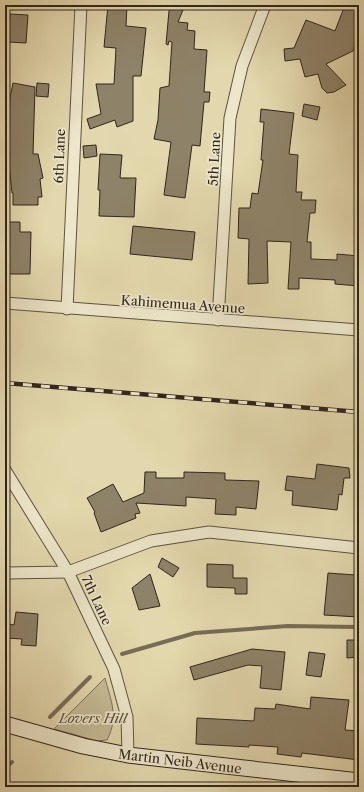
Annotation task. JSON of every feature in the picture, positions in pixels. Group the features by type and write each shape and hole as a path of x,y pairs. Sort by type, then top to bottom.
{"main road":[{"name":"Martin Neib Avenue","path":"5,724 83,746 128,756 336,783 359,781"}],"street":[{"name":"6th Lane","path":"67,309 80,5"},
{"name":"5th Lane","path":"218,320 230,118 242,66 265,5"},
{"name":"Kahimemua Avenue","path":"5,303 67,309 359,330"},
{"name":"7th Lane","path":"5,470 68,572 114,669 127,717 128,756"},
{"path":"5,574 68,572 151,541 209,532 359,548"}],"green space":[{"name":"Lovers Hill","path":"105,678 113,709 113,724 107,740 97,741 54,729"}],"building":[{"path":"108,5 127,5 126,26 146,28 141,76 133,76 133,121 117,127 115,120 90,129 87,119 101,114 96,84 114,84 116,48 104,47"},
{"path":"172,5 185,5 178,22 188,23 187,30 195,31 194,49 207,50 204,92 210,92 209,102 204,102 200,146 192,145 185,198 164,195 171,142 154,139 158,120 160,88 169,86 172,42 169,41 168,45 166,44 169,11"},
{"path":"345,5 359,10 359,32 353,51 326,64 346,85 334,92 327,93 322,88 318,74 305,77 300,59 285,61 284,49 294,48 306,20 335,31"},
{"path":"10,14 28,15 26,43 8,42"},
{"path":"13,83 35,87 33,154 38,154 43,178 40,179 42,197 38,197 38,205 13,205 8,154 10,98"},
{"path":"37,83 49,84 48,97 36,96"},
{"path":"304,104 320,107 317,120 302,116"},
{"path":"261,109 294,113 289,154 298,155 296,192 302,192 301,200 316,200 315,213 310,213 307,242 311,242 311,259 337,260 337,254 359,256 359,286 335,284 335,280 299,278 299,289 288,289 291,242 267,241 268,283 248,284 249,239 238,238 239,208 250,208 252,193 258,194 263,160 261,160 264,122 260,122"},
{"path":"96,145 97,156 84,158 83,146"},
{"path":"100,154 122,155 120,178 136,178 134,217 99,216 100,190 98,190"},
{"path":"7,222 20,222 20,232 31,232 30,274 8,274 9,246 7,246"},
{"path":"133,226 195,232 192,260 130,254"},
{"path":"317,464 349,468 350,478 344,478 342,495 339,494 337,510 292,505 293,491 285,490 287,476 315,479"},
{"path":"145,472 156,472 156,478 184,478 184,472 225,473 225,480 259,481 256,509 236,507 236,515 215,514 216,499 186,497 186,506 136,503 140,513 135,514 136,518 101,532 94,513 95,512 87,498 113,484 123,502 144,493"},
{"path":"162,558 179,568 173,577 158,567"},
{"path":"207,564 233,565 233,578 247,578 247,594 235,594 235,588 207,587"},
{"path":"328,573 356,575 356,581 359,581 359,617 324,615"},
{"path":"150,574 160,606 139,610 132,588"},
{"path":"16,612 38,614 36,646 21,645 22,639 6,638 8,624 14,625"},
{"path":"347,640 359,640 359,657 347,658"},
{"path":"252,649 285,652 281,690 260,688 262,666 248,665 194,680 190,667"},
{"path":"309,652 325,654 321,677 306,675"},
{"path":"311,697 349,700 345,730 359,731 359,760 302,753 301,757 277,754 278,747 196,744 197,718 254,721 255,708 275,709 276,704 310,709"}],"waterway":[{"path":"122,654 195,633 288,626 359,627"},
{"path":"50,717 90,677"},
{"path":"5,768 12,762"}],"railway":[{"path":"5,383 359,412"}]}
